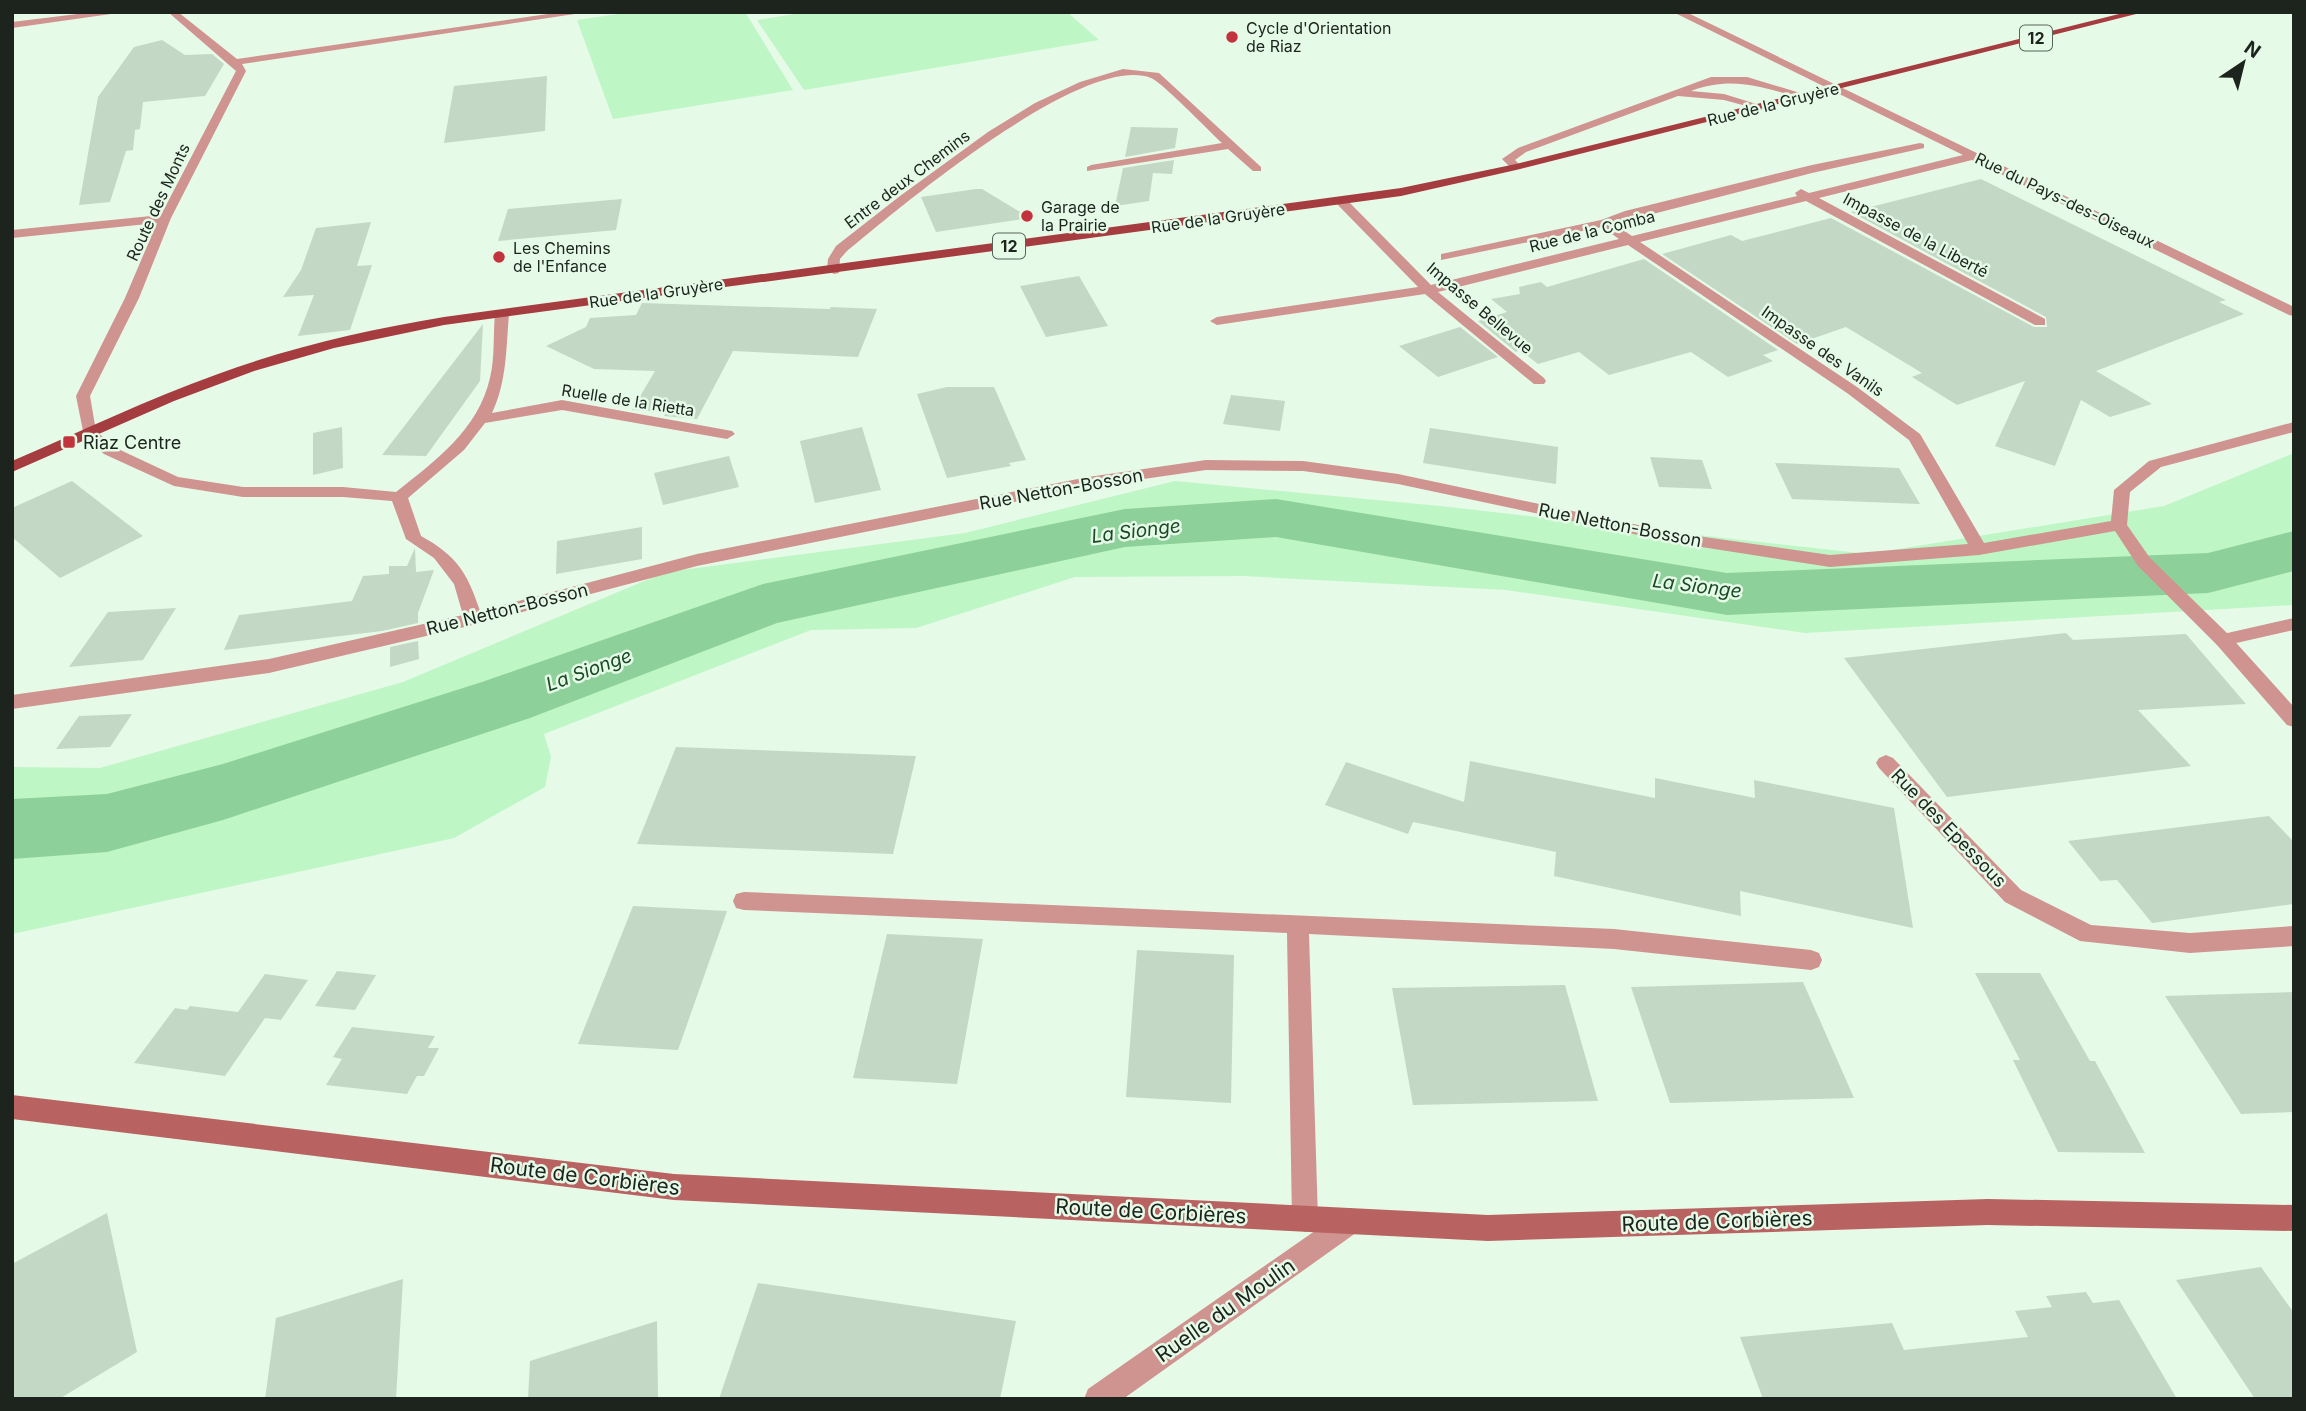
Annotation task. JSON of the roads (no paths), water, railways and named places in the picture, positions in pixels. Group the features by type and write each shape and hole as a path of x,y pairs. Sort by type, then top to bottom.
{"main road":[{"name":"Rue de la Gruyère","path":"12,467 203,385 300,352 388,331 1401,192 1591,149 2139,12"},
{"name":"Route de Corbières","path":"12,1107 674,1187 1351,1222 1488,1228 1988,1212 2294,1218"}],"street":[{"path":"12,24 120,12"},
{"path":"173,12 184,25 237,62 583,12"},
{"name":"Rue du Pays-des-Oiseaux","path":"1678,12 2294,312"},
{"name":"Route des Monts","path":"89,433 83,396 132,298 164,218 241,71 237,62"},
{"name":"Entre deux Chemins","path":"834,270 834,259 841,249 938,171 980,142 1045,104 1117,73 1136,71 1155,75 1257,169"},
{"path":"1516,167 1508,159 1514,154 1701,82 1729,78 1805,96"},
{"path":"1671,93 1724,97 1761,107"},
{"path":"1572,130 1591,149"},
{"path":"1091,169 1231,145"},
{"path":"1446,257 1604,223 1629,214 1812,169 1920,146"},
{"name":"Rue de la Comba","path":"1217,321 1428,290 1805,195 1973,156"},
{"name":"Impasse de la Liberté","path":"1775,180 2040,322"},
{"name":"Impasse Bellevue","path":"1341,201 1428,290 1539,381"},
{"path":"12,234 164,218"},
{"name":"Impasse des Vanils","path":"1604,223 1852,390 1915,438 1979,549"},
{"path":"89,433 110,451 174,481 243,492 343,492 399,497 459,449 483,419 496,379 502,314"},
{"name":"Ruelle de la Rietta","path":"483,419 562,405 727,434"},
{"path":"2294,427 2155,464 2122,490 2119,525 2144,562 2223,640 2294,720"},
{"name":"Rue Netton-Bosson","path":"12,702 269,666 473,619 697,560 1088,482 1206,465 1303,466 1398,479 1676,538 1830,561 1979,549 2119,525"},
{"path":"399,497 406,523 414,539 440,554 462,583 473,619"},
{"path":"2223,640 2294,624"},
{"name":"Rue des Epessous","path":"1886,763 2013,896 2088,934 2190,943 2294,936"},
{"path":"744,901 1614,939 1811,960"},
{"path":"1298,925 1305,1219"},
{"name":"Ruelle du Moulin","path":"1098,1399 1351,1222"}],"waterway":[{"name":"La Sionge","path":"12,829 107,823 223,792 506,700 763,605 1125,528 1276,518 1727,594 2208,573 2294,551"}],"place":[{"name":"Cycle d'Orientation de Riaz","path":"1232,37"},
{"name":"Garage de la Prairie","path":"1027,216"},
{"name":"Les Chemins de l'Enfance","path":"499,257"},
{"name":"Riaz Centre","path":"69,442"}]}
